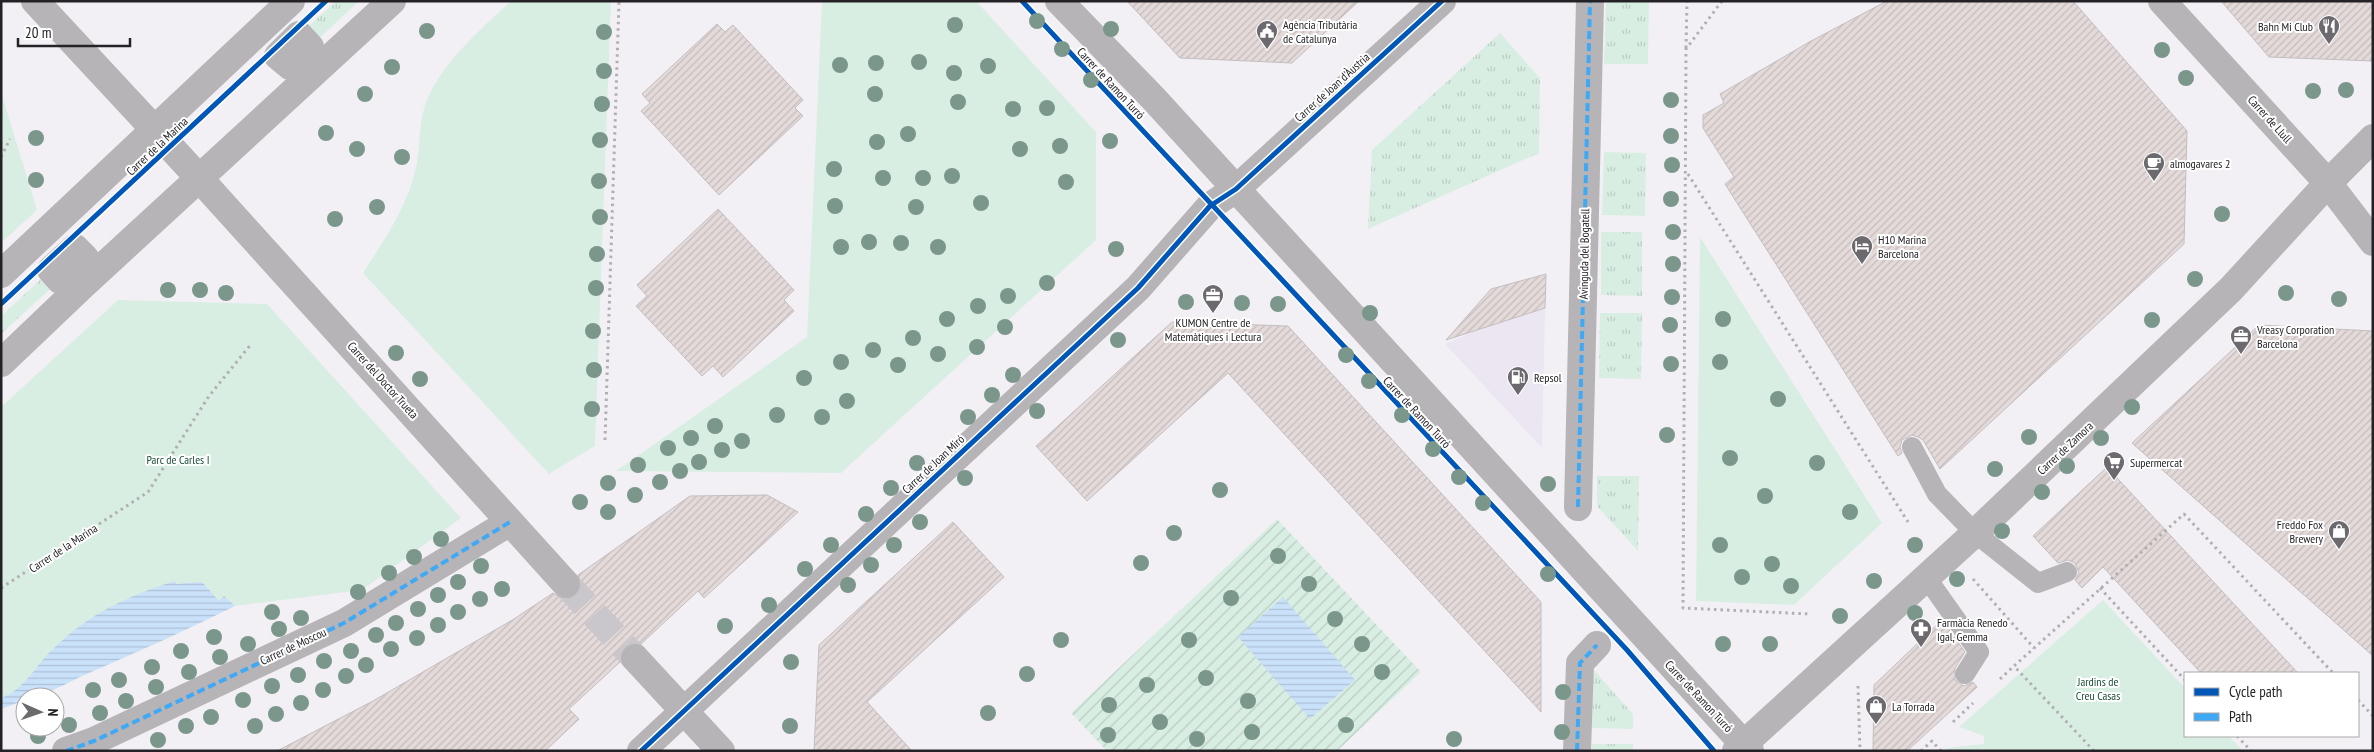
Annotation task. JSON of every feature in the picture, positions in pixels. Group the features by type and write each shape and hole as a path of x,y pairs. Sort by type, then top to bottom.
{"street":[{"path":"35,1 199,178"},
{"name":"Carrer de la Marina","path":"1,274 290,1"},
{"path":"1,364 199,178 392,1"},
{"name":"Carrer de Ramon Turró","path":"1059,1 1153,98 1743,749"},
{"name":"Carrer de Joan d'Àustria","path":"1236,189 1442,1"},
{"name":"Avinguda del Bogatell","path":"1578,507 1590,1"},
{"name":"Carrer de Llull","path":"2162,1 2328,183 2373,242"},
{"name":"Carrer de Zamora","path":"1743,749 1975,533 2231,290 2328,183 2373,138"},
{"name":"Carrer del Doctor Trueta","path":"199,178 566,584"},
{"name":"Carrer de Joan Miró","path":"641,751 824,578 1138,288 1210,206 1236,189"},
{"name":"Carrer de Moscou","path":"66,751 94,741 344,623 510,522"},
{"path":"1577,751 1580,663 1597,645"},
{"path":"634,658 721,751"}],"lane":[{"path":"1912,447 1938,494 1975,533 2038,583 2067,572"},
{"path":"1926,577 1979,652 1966,674"}],"path":[{"path":"605,440 619,1"},
{"path":"1687,1 1683,608 1810,614"},
{"path":"1686,49 1722,1"},
{"path":"1,157 10,139"},
{"path":"1687,173 1908,522"},
{"path":"2094,751 2014,666 2184,514 2332,672"},
{"path":"1971,576 2034,648"},
{"path":"2100,588 2184,679"},
{"path":"1858,681 1860,751"},
{"path":"2359,701 2373,716"},
{"path":"2238,737 2251,751"},
{"path":"1921,751 1932,741 1941,751"}],"shaded area":[{"name":"Repsol","path":"1546,274 1542,448 1445,344 1477,330 1472,317"}],"green space":[{"path":"336,1 359,1 310,47 299,35"},
{"path":"511,1 611,1 595,446 549,474 363,273 394,222 407,195 416,167 424,108 434,85 464,46"},
{"path":"822,1 976,1 1096,132 1096,240 841,473 616,471 807,337"},
{"path":"1606,1 1649,1 1648,64 1604,64"},
{"path":"1500,33 1540,78 1539,153 1368,229 1372,150"},
{"path":"1,92 37,210 1,243"},
{"path":"1604,152 1646,153 1645,216 1602,215"},
{"path":"1601,232 1642,232 1642,296 1601,295"},
{"path":"1700,237 1882,523 1794,605 1696,601"},
{"path":"51,270 60,280 1,334 1,316"},
{"name":"Parc de Carles I","path":"118,300 267,304 461,518 362,590 235,606 57,687 15,687 15,704 1,709 1,407"},
{"path":"1600,313 1642,313 1641,379 1599,378"},
{"path":"1597,476 1639,476 1638,551 1597,506"},
{"path":"1277,519 1421,672 1337,751 1107,751 1071,713"},
{"name":"Jardins de Creu Casas","path":"2103,600 2184,687 2184,737 2230,737 2243,751 1949,751 1947,748 1984,744 1984,736 1959,727"},
{"path":"1593,669 1633,714 1633,729 1592,728"},
{"path":"1592,744 1633,744 1633,751 1592,751"}],"water":[{"path":"175,581 176,584 202,582 219,601 224,596 235,606 60,687 18,687 53,649 80,626 95,616 141,593"},
{"path":"1283,597 1355,680 1310,719 1238,637"},
{"path":"15,690 15,704 1,709 1,698"}],"building":[{"path":"1127,1 1359,1 1292,63 1180,58"},
{"path":"1887,1 2073,1 2187,131 2184,244 1940,469 1923,440 1912,435 1902,440 1900,447 1902,453 1898,456 1725,184 1734,177 1703,128 1703,115 1724,103 1720,94 1811,41"},
{"path":"2221,1 2373,1 2373,61 2269,57"},
{"path":"717,24 725,32 733,25 803,100 795,108 803,116 719,195 641,111 650,103 642,94"},
{"path":"718,209 794,290 784,300 794,311 723,377 713,366 702,376 636,306 647,296 637,285"},
{"path":"1546,274 1545,308 1446,340 1491,289"},
{"path":"1172,322 1288,326 1541,602 1541,712 1228,373 1087,501 1036,446"},
{"path":"2259,325 2373,331 2373,656 2132,443"},
{"path":"2107,467 2297,672 2200,672 2103,567 2082,588 2075,580 2079,573 2075,563 2068,560 2058,563 2033,536"},
{"path":"767,495 798,512 704,598 698,591 641,644 632,643 624,647 620,654 620,662 569,709 579,719 545,751 277,751 373,701 514,619 553,593 562,599 570,599 576,596 581,588 578,575 690,496"},
{"path":"953,522 1004,577 867,702 912,751 814,751 819,645"},
{"path":"1942,620 1965,652 1955,668 1955,680 1964,686 1973,682 1977,687 1907,751 1873,751 1874,685"}],"tunnel":[{"path":"566,584 635,658"}],"marked path":[{"path":"1578,507 1590,1"},
{"path":"66,751 94,741 344,623 510,522"},
{"path":"1577,751 1580,663 1597,645"}],"cycle path":[{"path":"1,304 326,1"},
{"path":"1022,1 1627,650 1714,751"},
{"path":"641,751 1138,288 1210,206 1236,189 1442,1"}],"place":[{"name":"Bahn Mi Club","path":"2329,45"},
{"name":"Agència Tributària de Catalunya","path":"1267,50"},
{"name":"almogavares 2","path":"2154,182"},
{"name":"H10 Marina Barcelona","path":"1862,265"},
{"name":"KUMON Centre de Matemàtiques i Lectura","path":"1213,314"},
{"name":"Vreasy Corporation Barcelona","path":"2241,355"},
{"name":"Repsol","path":"1518,396"},
{"name":"Supermercat","path":"2114,481"},
{"name":"Freddo Fox Brewery","path":"2339,550"},
{"name":"Farmàcia Renedo Igal, Gemma","path":"1921,648"},
{"name":"La Torrada","path":"1876,725"}]}
